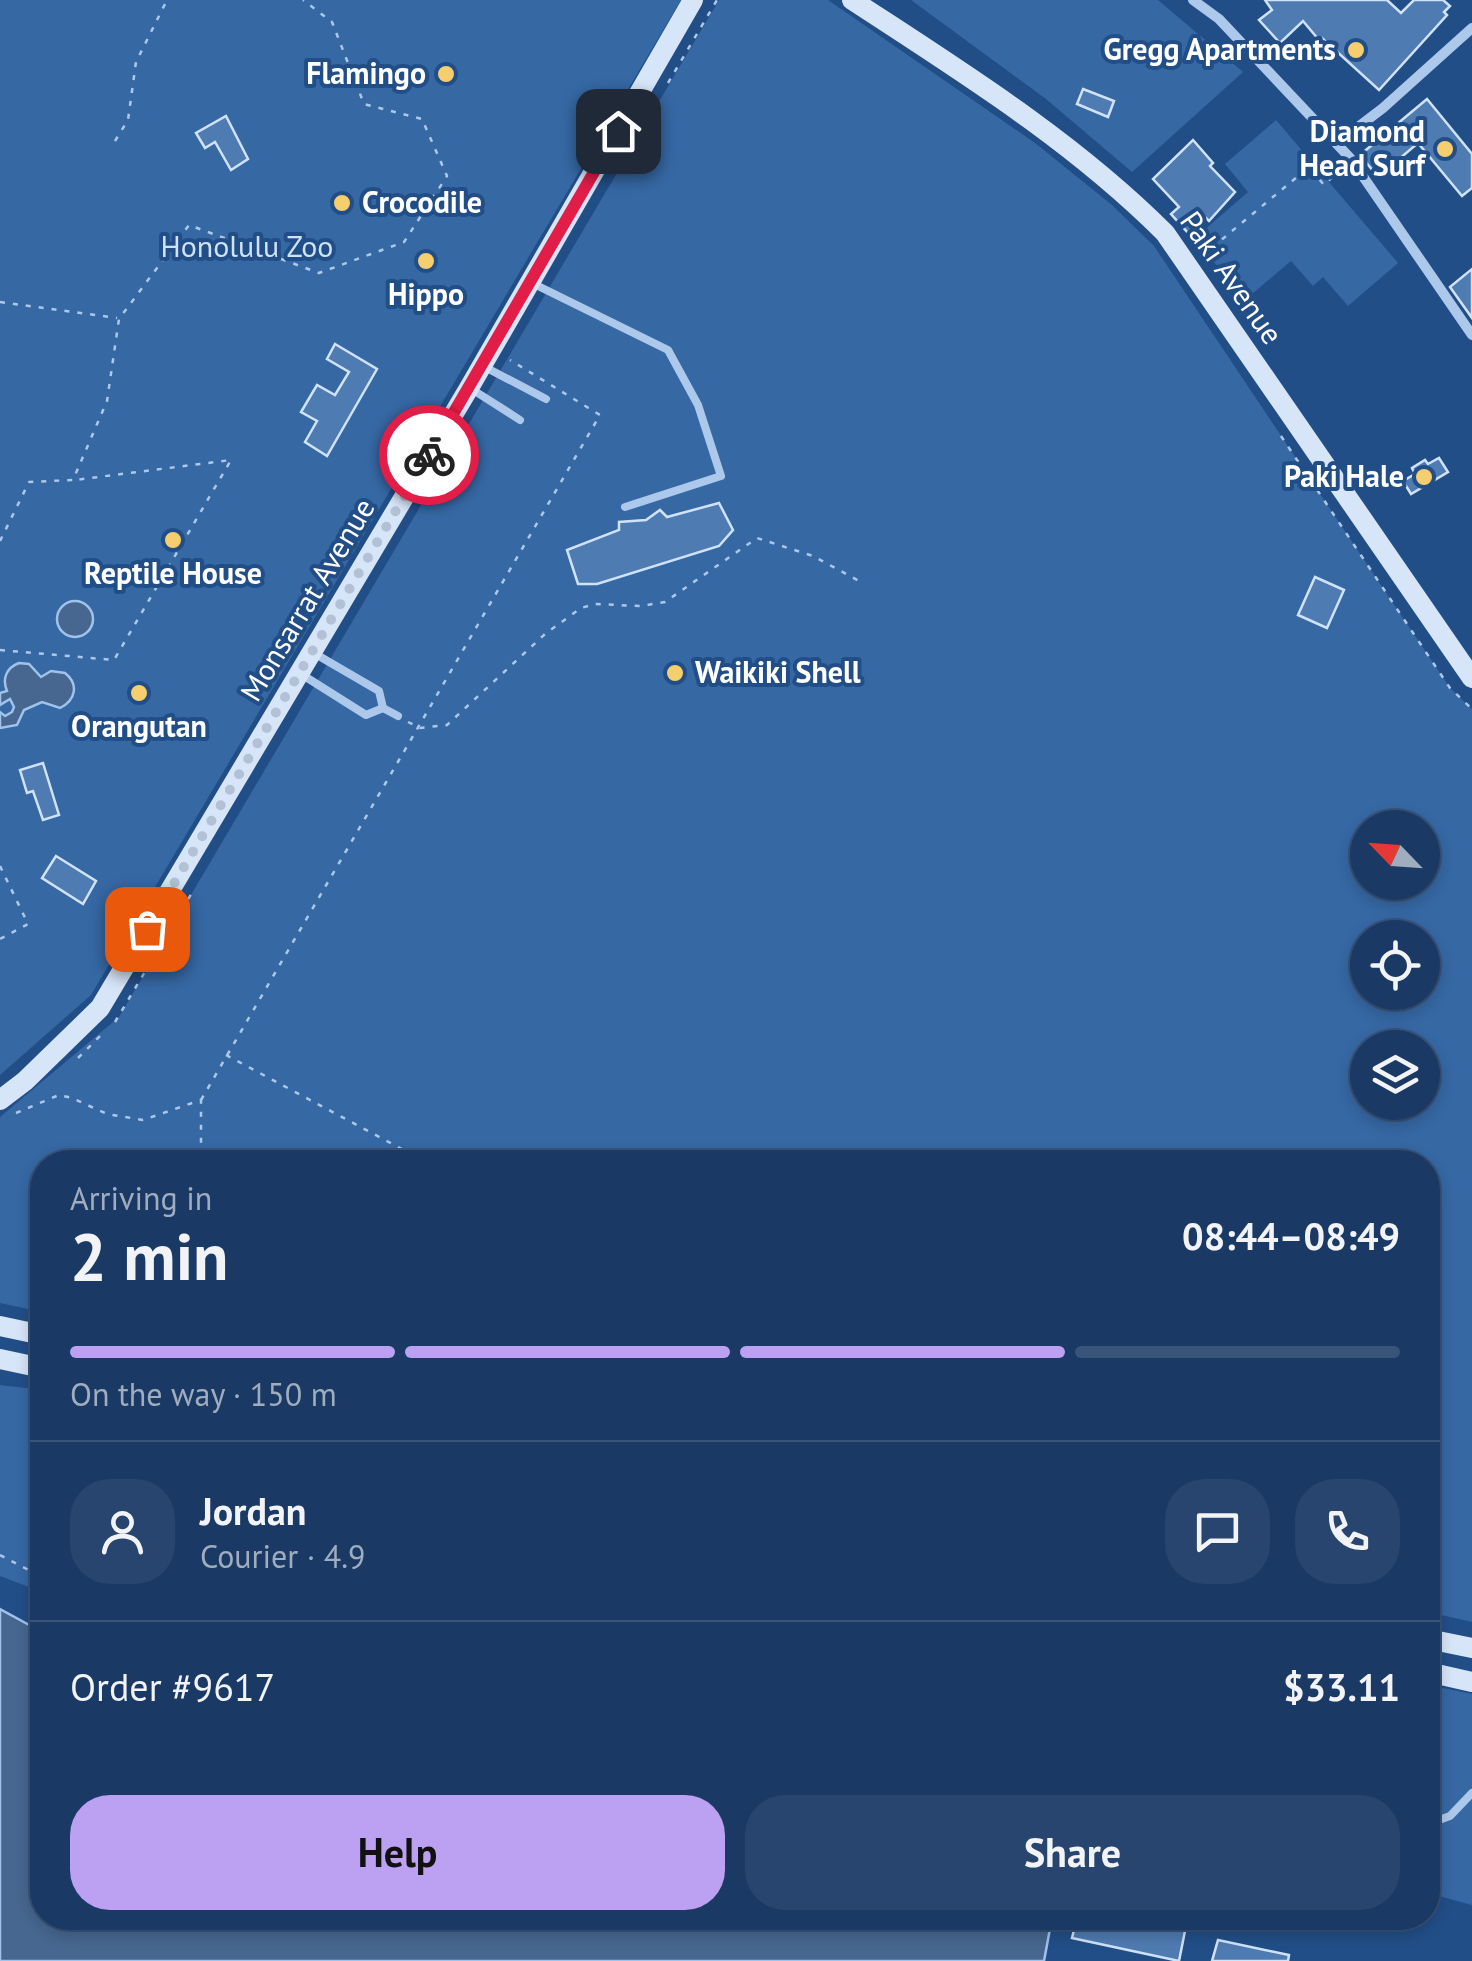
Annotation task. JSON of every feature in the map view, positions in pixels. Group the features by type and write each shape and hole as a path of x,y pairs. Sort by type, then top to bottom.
{"street":[{"name":"Monsarrat Avenue","path":"8,1106 25,1081 100,1008 469,388 693,0"},
{"name":"Paki Avenue","path":"852,0 1028,116 1122,190 1165,233 1472,678"},
{"path":"1193,0 1218,19 1338,143 1472,335"},
{"path":"1338,143 1472,28"},
{"path":"0,1326 30,1332"},
{"path":"0,1358 30,1365"},
{"path":"1440,1641 1472,1648"},
{"path":"1440,1675 1472,1682"}],"lane":[{"path":"530,282 668,350 698,405 721,476 625,507"},
{"path":"482,365 546,399"},
{"path":"469,388 520,420"},
{"path":"312,652 379,690 383,708 398,716"},
{"path":"300,673 366,715 383,708"},
{"path":"1440,1820 1450,1816 1472,1792"}],"path":[{"path":"115,141 128,120 136,62 168,0"},
{"path":"73,480 107,401 120,318 189,225 319,274 404,242 447,176 422,118 364,104 332,22 303,0"},
{"path":"667,85 717,0"},
{"path":"1189,267 1309,167 1324,185 1343,167"},
{"path":"0,302 120,318"},
{"path":"200,1150 200,1100 225,1054 420,728 600,415 507,358"},
{"path":"1274,426 1450,688 1472,708"},
{"path":"0,541 29,482 230,460 114,660 0,650"},
{"path":"420,728 447,726 545,634 581,608 665,602 757,538 813,556 862,582"},
{"path":"0,866 28,924 0,940"},
{"path":"225,1054 404,1150"},
{"path":"8,1106 59,1095 106,1114 143,1120 200,1100"},
{"path":"0,1555 30,1571"}],"green space":[{"name":"Honolulu Zoo","path":"0,0 681,0 91,995 0,1075"},
{"path":"719,0 828,0 1035,143 1112,205 1154,246 1450,688 1472,709 1472,1622 1440,1615 1440,1150 30,1150 30,1309 0,1303 0,1117 119,1017"},
{"path":"911,0 1158,0 1243,72 1132,172 1046,99"},
{"path":"1276,120 1398,263 1348,306 1323,277 1313,286 1291,261 1246,299 1194,239 1248,192 1225,164"},
{"path":"0,1385 30,1389 30,1587 0,1576"},
{"path":"1440,1687 1472,1694 1472,1905 1440,1896"}],"shaded area":[{"path":"75,601 88,606 93,619 88,632 75,637 62,632 57,619 62,606"},
{"path":"19,663 29,664 41,677 51,671 65,673 74,692 60,708 42,702 24,710 17,725 0,728 0,712 5,716 14,707 10,699 0,705 0,693 7,691 8,671"},
{"path":"0,1609 30,1625 30,1930 1050,1930 1044,1961 0,1961"}],"building":[{"path":"1265,0 1387,0 1401,13 1414,0 1443,0 1450,6 1444,12 1447,15 1379,90 1322,38 1319,40 1303,21 1280,43 1259,20 1272,10"},
{"path":"1083,89 1114,101 1108,117 1077,104"},
{"name":"Diamond Head Surf","path":"1427,99 1472,154 1472,188 1462,196 1418,143 1378,177 1360,155"},
{"path":"226,116 248,159 231,170 215,142 205,148 196,133"},
{"path":"1193,140 1213,163 1210,166 1235,192 1209,221 1206,218 1189,234 1171,214 1179,207 1153,179"},
{"path":"1472,269 1472,318 1450,287"},
{"path":"335,344 377,369 327,456 305,442 317,421 301,412 317,385 335,395 349,372 327,359"},
{"name":"Paki Hale","path":"1439,458 1448,472 1411,494 1403,481 1415,474 1412,468"},
{"path":"719,503 733,530 719,546 597,584 578,584 567,550 619,530 619,522 646,520 660,510 667,517"},
{"path":"1315,577 1344,590 1327,628 1298,615"},
{"path":"43,763 59,815 43,820 33,791 27,793 20,770"},
{"path":"56,856 96,881 83,904 42,878"},
{"path":"1074,1930 1185,1931 1179,1961 1072,1938"},
{"path":"1218,1940 1289,1955 1288,1961 1212,1961"}],"way so far":[{"path":"147,929 429,455"}],"place":[{"name":"Gregg Apartments","path":"1356,50"},
{"name":"Flamingo","path":"446,74"},
{"name":"Diamond Head Surf","path":"1445,149"},
{"name":"Crocodile","path":"342,203"},
{"name":"Hippo","path":"426,261"},
{"name":"Paki Hale","path":"1424,477"},
{"name":"Reptile House","path":"173,540"},
{"name":"Waikiki Shell","path":"675,673"},
{"name":"Orangutan","path":"139,693"}],"route":[{"path":"429,455 618,131"}]}
